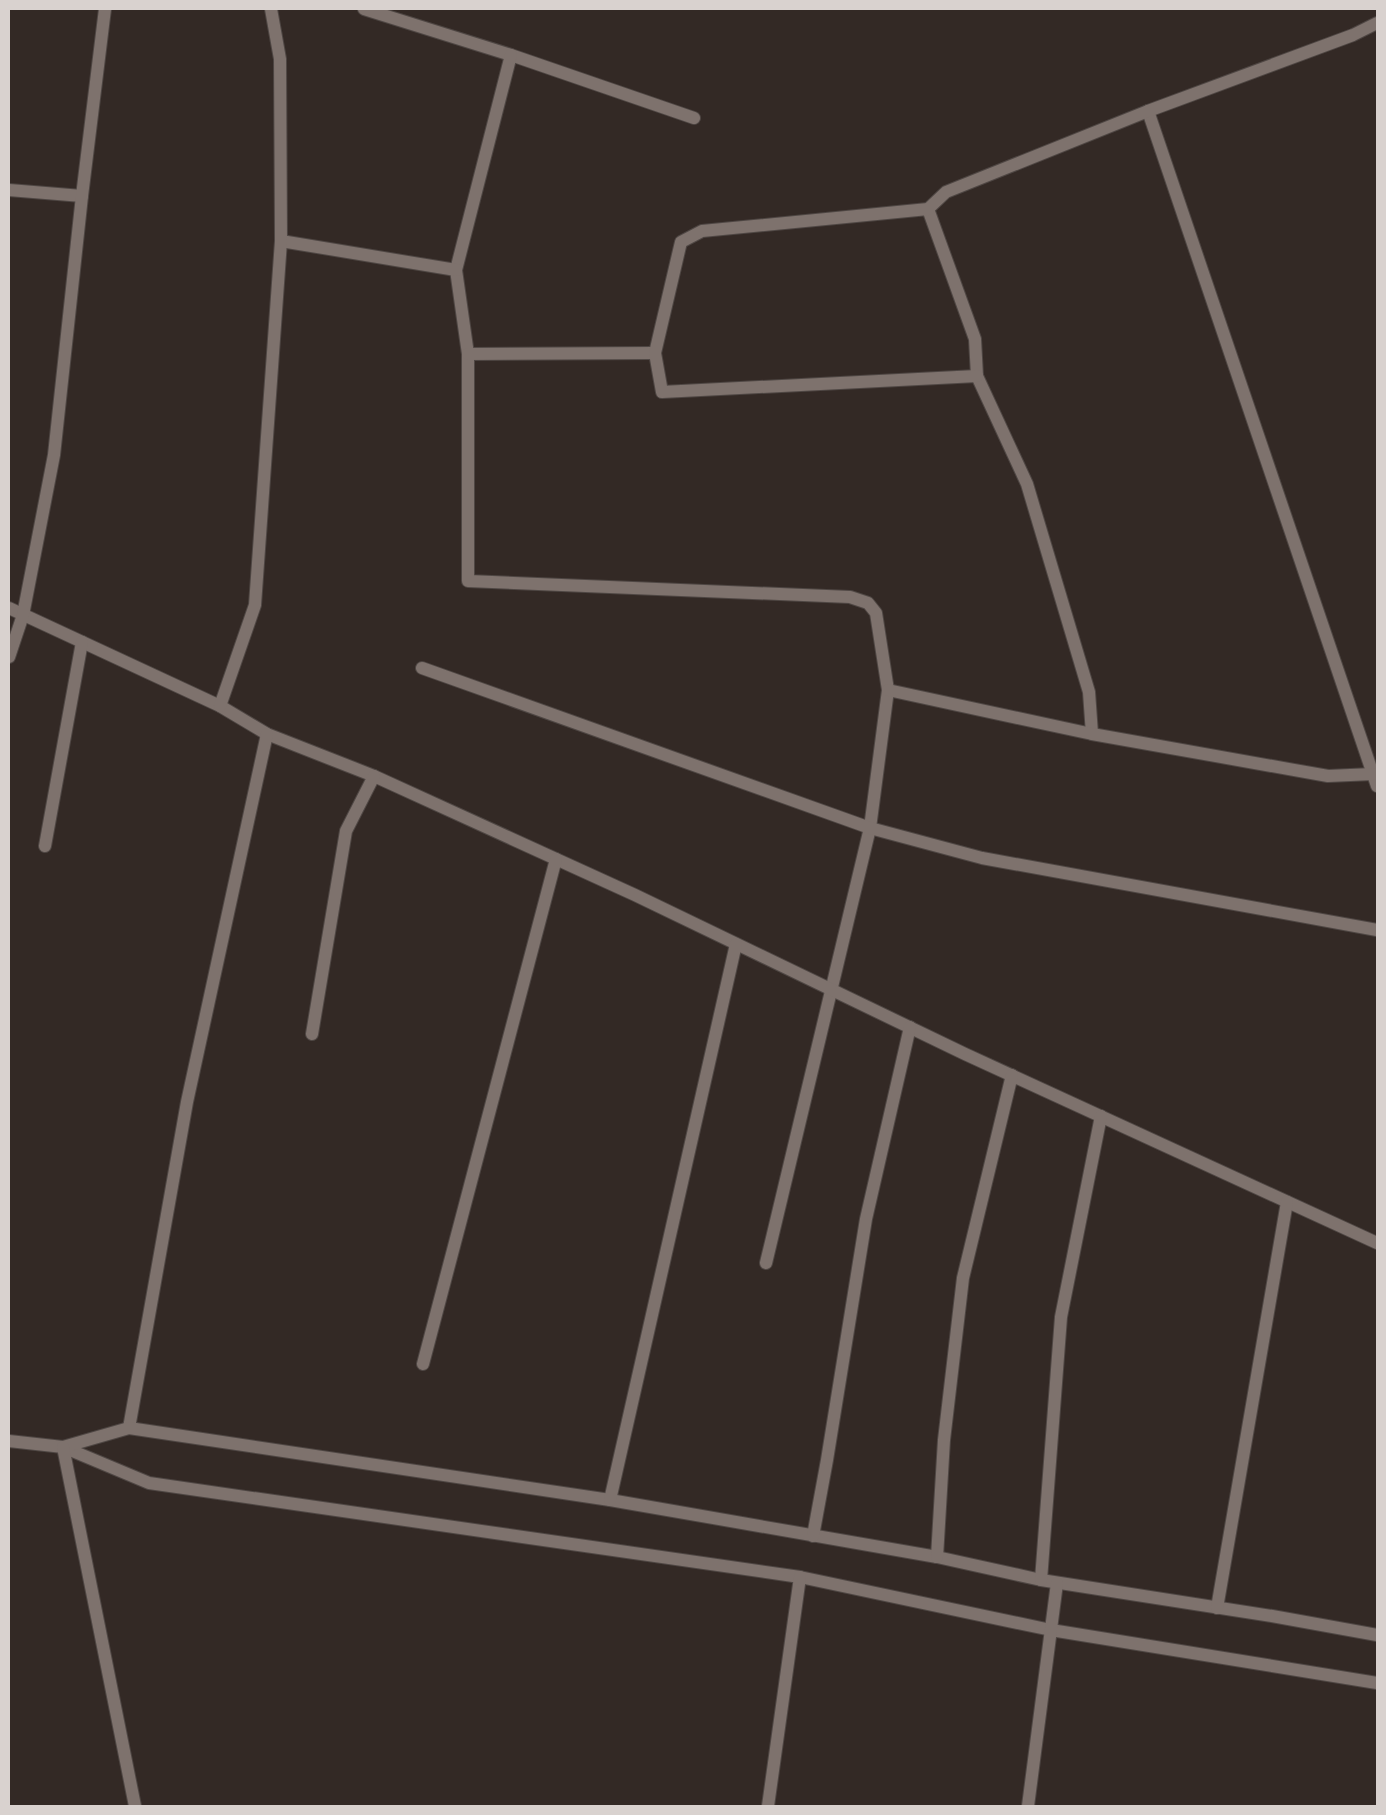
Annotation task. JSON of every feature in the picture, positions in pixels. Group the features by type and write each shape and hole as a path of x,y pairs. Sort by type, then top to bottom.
{"street":[{"path":"9,657 23,615 54,455 82,196 105,9"},
{"path":"220,706 255,605 281,241 280,59 271,9"},
{"path":"364,9 511,55 694,118"},
{"path":"977,376 662,392 654,353 681,242 702,231 928,209 946,192 1148,111 1353,35 1377,23"},
{"path":"511,55 456,270 468,354 468,581 850,597 868,603 876,613 888,690 870,828 766,1263"},
{"path":"888,690 1092,734 1328,776 1375,780 1148,111"},
{"path":"9,190 82,196"},
{"path":"928,209 975,340 977,376 1027,484 1089,692 1092,734"},
{"path":"281,241 456,270"},
{"path":"468,354 654,353"},
{"path":"9,608 220,706 267,734 374,776 556,859 1012,1075 1377,1243"},
{"path":"45,846 82,642"},
{"path":"422,668 870,828 982,858 1377,930"},
{"path":"129,1428 187,1102 267,734"},
{"path":"312,1034 346,832 374,776"},
{"path":"423,1364 556,859"},
{"path":"610,1500 736,944"},
{"path":"813,1536 828,1460 866,1219 910,1027"},
{"path":"937,1556 944,1440 963,1278 1012,1075"},
{"path":"1041,1580 1061,1317 1102,1116"},
{"path":"1217,1608 1287,1202"},
{"path":"63,1447 129,1428 610,1500 937,1556 1057,1583 1377,1635"},
{"path":"9,1441 63,1447 149,1483 800,1577 1051,1630 1377,1683"},
{"path":"63,1447 135,1806"},
{"path":"768,1806 800,1577"},
{"path":"1028,1806 1057,1583"}]}
